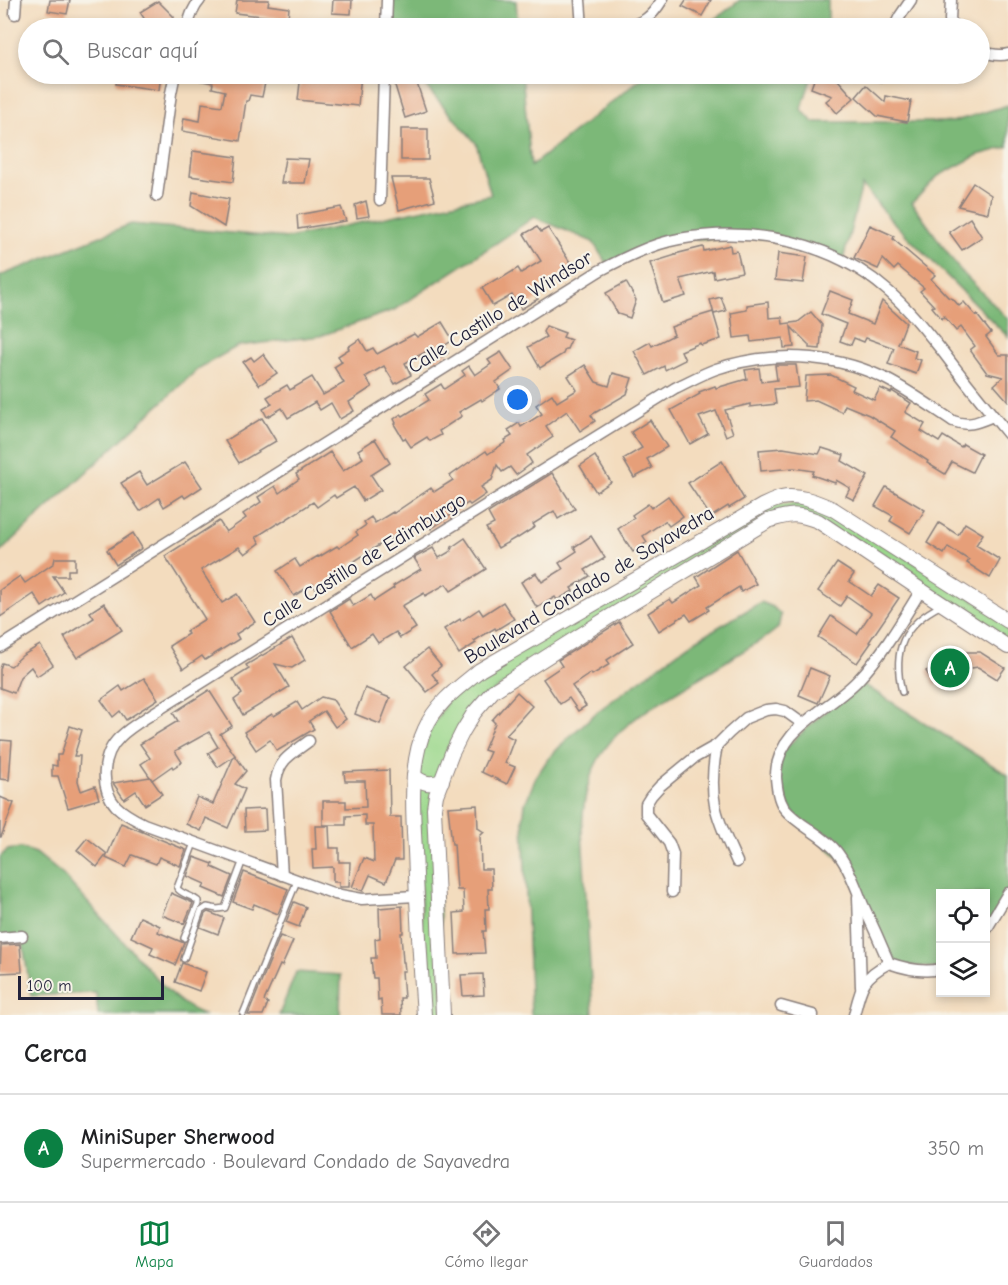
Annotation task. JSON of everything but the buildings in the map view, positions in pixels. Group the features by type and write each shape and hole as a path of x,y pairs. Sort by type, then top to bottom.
{"street":[{"path":"15,14 16,0"},
{"path":"190,18 200,0"},
{"path":"386,18 387,0"},
{"path":"580,0 581,18"},
{"path":"648,18 662,0"},
{"path":"899,18 911,0"},
{"path":"950,18 951,0"},
{"path":"990,55 1008,54"},
{"path":"157,196 173,84"},
{"path":"380,200 384,84"},
{"name":"Calle Castillo de Windsor","path":"0,647 599,271 652,247 679,239 725,235 773,237 818,249 843,260 888,290 925,330 1008,434"},
{"name":"Calle Castillo de Edimburgo","path":"416,896 362,899 349,897 297,881 144,824 124,813 114,804 108,793 104,778 110,750 119,738 155,712 675,388 716,369 762,359 806,358 846,365 880,376 961,424 970,425 993,416"},
{"name":"Boulevard Condado de Sayavedra","path":"424,1015 413,812 417,751 424,730 437,708 480,670 762,506 781,498 816,501 833,509 1007,620"},
{"name":"Boulevard Condado de Sayavedra","path":"443,1015 434,808 436,795 462,731 493,691 606,619 768,521 788,514 801,515 818,521 1008,647"},
{"path":"921,590 880,654 858,681 791,736 782,751 776,771 777,791 784,807 835,850 846,865 889,963 919,971 936,969"},
{"path":"992,636 996,624 1007,620"},
{"path":"480,670 492,681 493,691"},
{"path":"672,892 673,854 669,843 646,814 646,804 651,795 694,758 717,745 746,718 766,710 776,709 794,716 803,724"},
{"path":"282,875 276,780 278,769 284,760 309,741"},
{"path":"717,745 713,775 715,806 737,862"},
{"path":"414,776 423,783 432,784 442,781"},
{"path":"854,1015 861,987 857,890"},
{"path":"990,923 1008,893"},
{"path":"0,938 22,936"},
{"path":"861,987 871,974 889,963"},
{"path":"782,1006 813,1015"}],"lane":[{"path":"902,692 898,675 899,657 904,639 914,624 927,612 943,604"},
{"path":"184,938 198,901 180,892 177,888 194,843"},
{"path":"184,959 201,911 207,907 225,908 243,860"},
{"path":"243,1014 297,881"}],"green space":[{"path":"387,0 500,0 516,1 517,18 386,18"},
{"path":"740,0 828,0 828,18 717,18"},
{"path":"424,84 523,84 531,166 634,84 810,84 801,109 813,122 952,122 1008,105 1008,147 978,155 938,176 912,203 959,269 1008,319 1008,337 890,219 862,185 843,260 773,238 679,239 608,266 593,242 534,217 394,310 320,336 238,346 199,368 0,552 0,276 131,224 288,238 491,195 476,143"},
{"path":"816,501 1008,621 1008,647 831,529 788,515 493,691 474,713 436,795 443,1015 424,1015 417,751 452,693 762,506"},
{"path":"761,602 773,607 781,615 778,628 638,716 615,736 598,760 586,794 582,831 593,1015 531,1015 523,821 525,804 536,777 548,759 598,711 688,645"},
{"path":"858,681 1008,775 1008,893 990,923 990,889 936,889 936,969 889,963 846,865 799,821 777,791 782,751"},
{"path":"21,848 36,853 63,875 167,990 185,1005 206,1015 98,1015 96,993 31,996 22,937 0,938 0,857 7,850"},
{"path":"296,972 341,975 340,1015 279,1015"}],"place":[{"name":"MiniSuper Sherwood","path":"950,668"}]}
